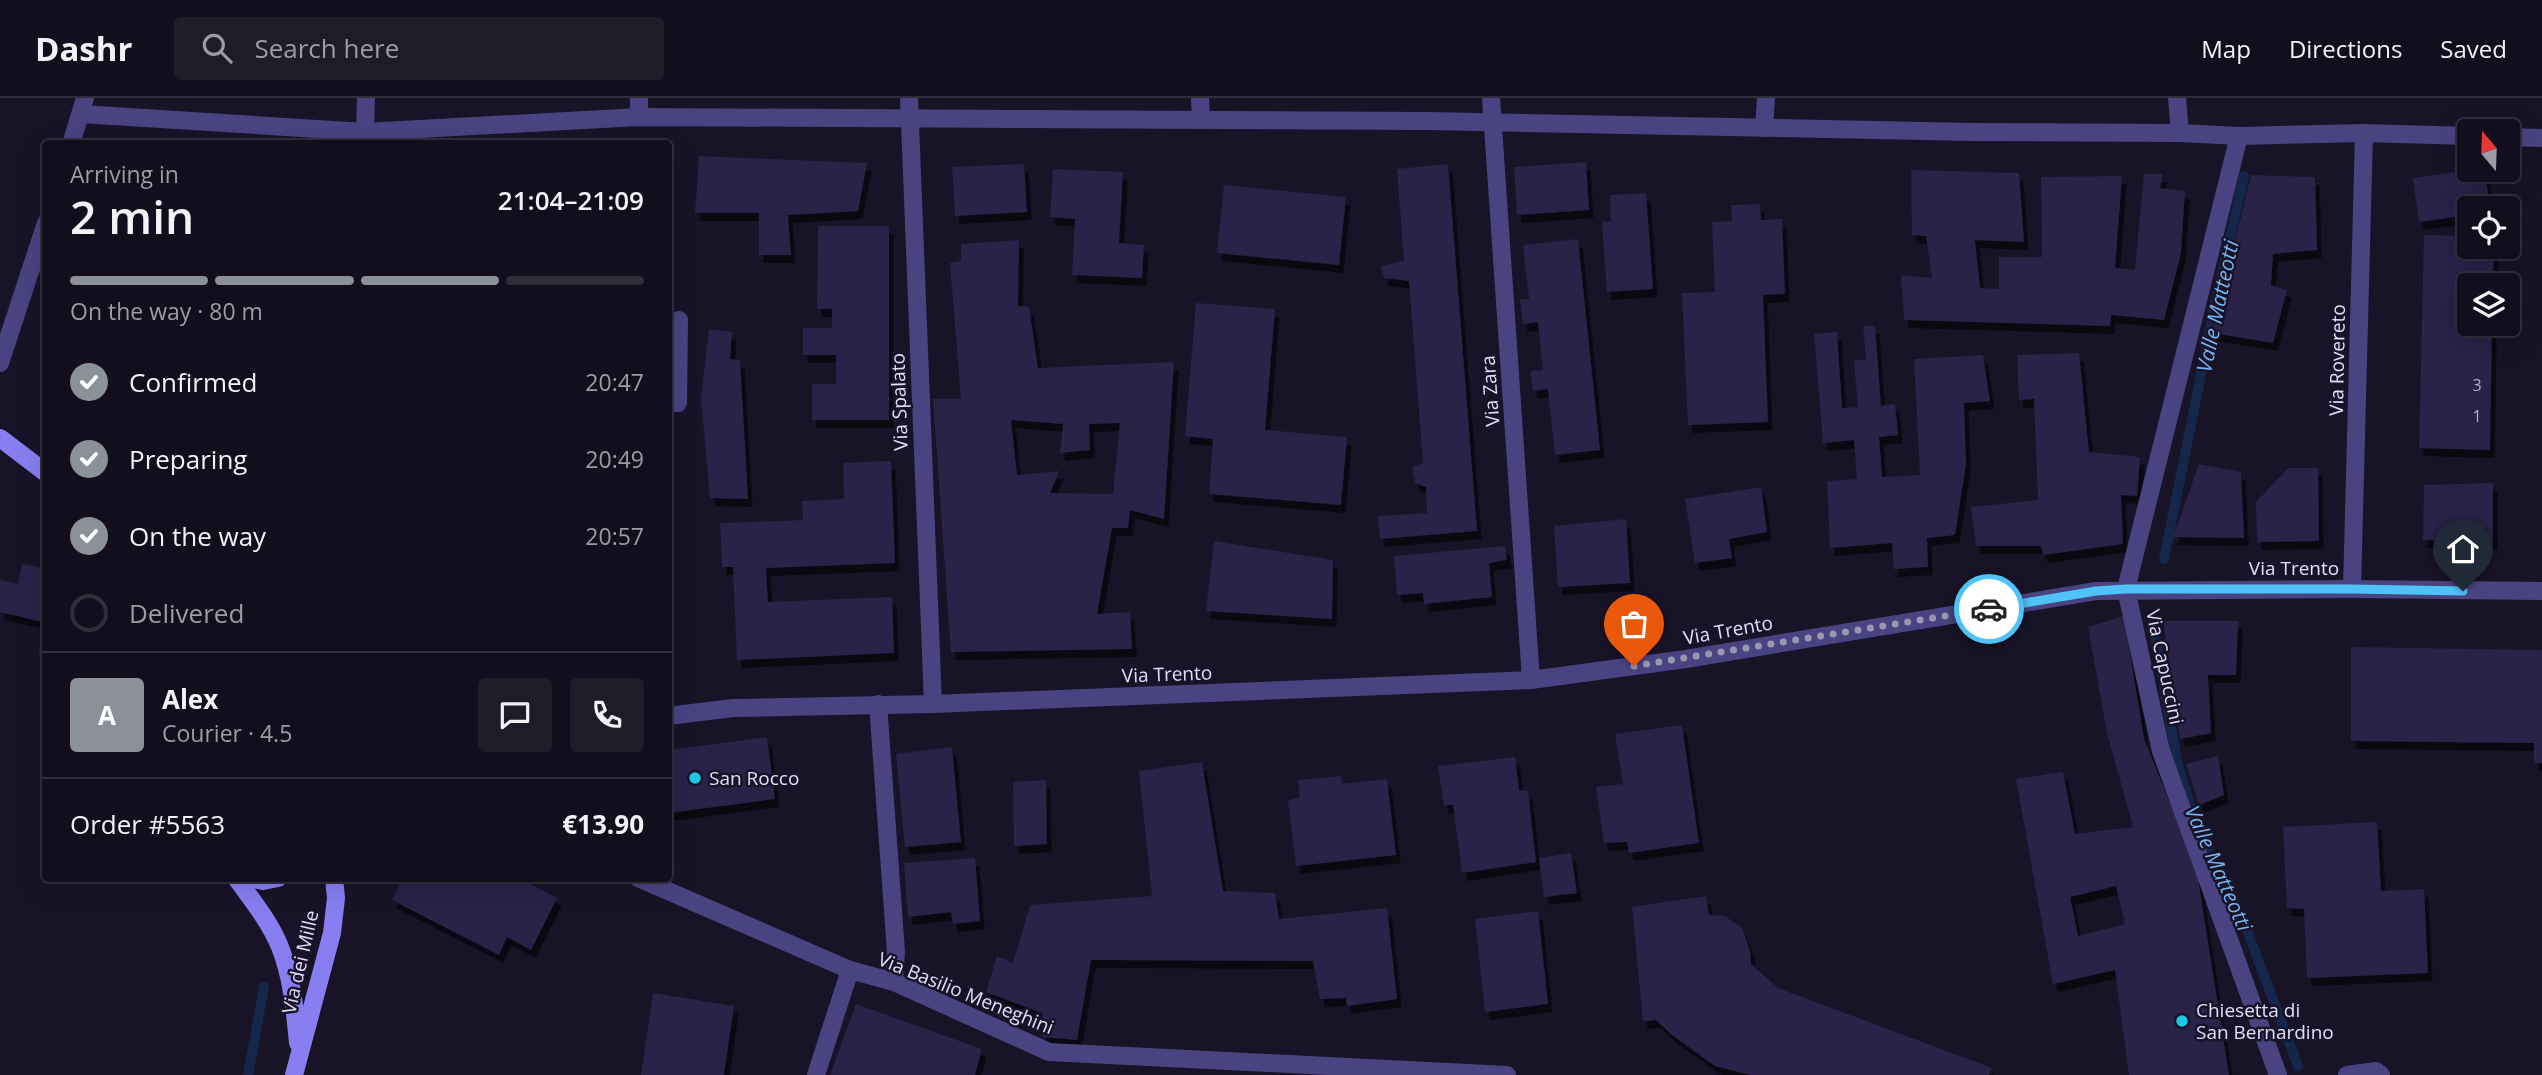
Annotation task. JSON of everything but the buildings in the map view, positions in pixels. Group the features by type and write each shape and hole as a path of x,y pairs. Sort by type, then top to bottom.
{"main road":[{"path":"0,438 42,470"},
{"name":"Via dei Mille","path":"239,882 265,918 280,947 293,997 299,1054"},
{"name":"Via dei Mille","path":"294,1075 332,933 336,898 334,882"}],"street":[{"path":"365,132 366,98"},
{"path":"639,98 639,117"},
{"name":"Via Spalato","path":"909,98 933,705"},
{"path":"1200,98 1201,119"},
{"name":"Via Zara","path":"1491,98 1531,680"},
{"path":"1764,128 1766,98"},
{"path":"2177,98 2179,133"},
{"path":"73,140 83,106 365,132 392,137 639,117 1430,121 2239,136 2457,136"},
{"name":"Via Rovereto","path":"2352,589 2364,134"},
{"name":"Via Capuccini","path":"2239,136 2126,589 2161,751 2278,1075"},
{"path":"2520,137 2542,138"},
{"path":"0,363 42,235"},
{"path":"672,403 678,403 680,320"},
{"name":"Via Trento","path":"672,716 733,708 933,705 1531,680 1686,659 2096,591 2542,590"},
{"path":"878,705 896,952 894,982"},
{"name":"Via Basilio Meneghini","path":"647,882 850,970 894,982 1049,1052 1507,1075"},
{"path":"816,1075 850,970"},
{"path":"2347,1075 2376,1071 2381,1075"}],"waterway":[{"name":"Valle Matteotti","path":"2164,559 2244,176"},
{"name":"Valle Matteotti","path":"2153,623 2177,761 2196,825 2242,917 2298,1066"},
{"path":"248,1075 264,987"}],"way so far":[{"path":"1634,666 1989,609"}],"place":[{"name":"San Rocco","path":"695,778"},
{"name":"Chiesetta di San Bernardino","path":"2182,1021"}],"route":[{"path":"1989,609 2096,591 2126,589 2463,591"}]}
